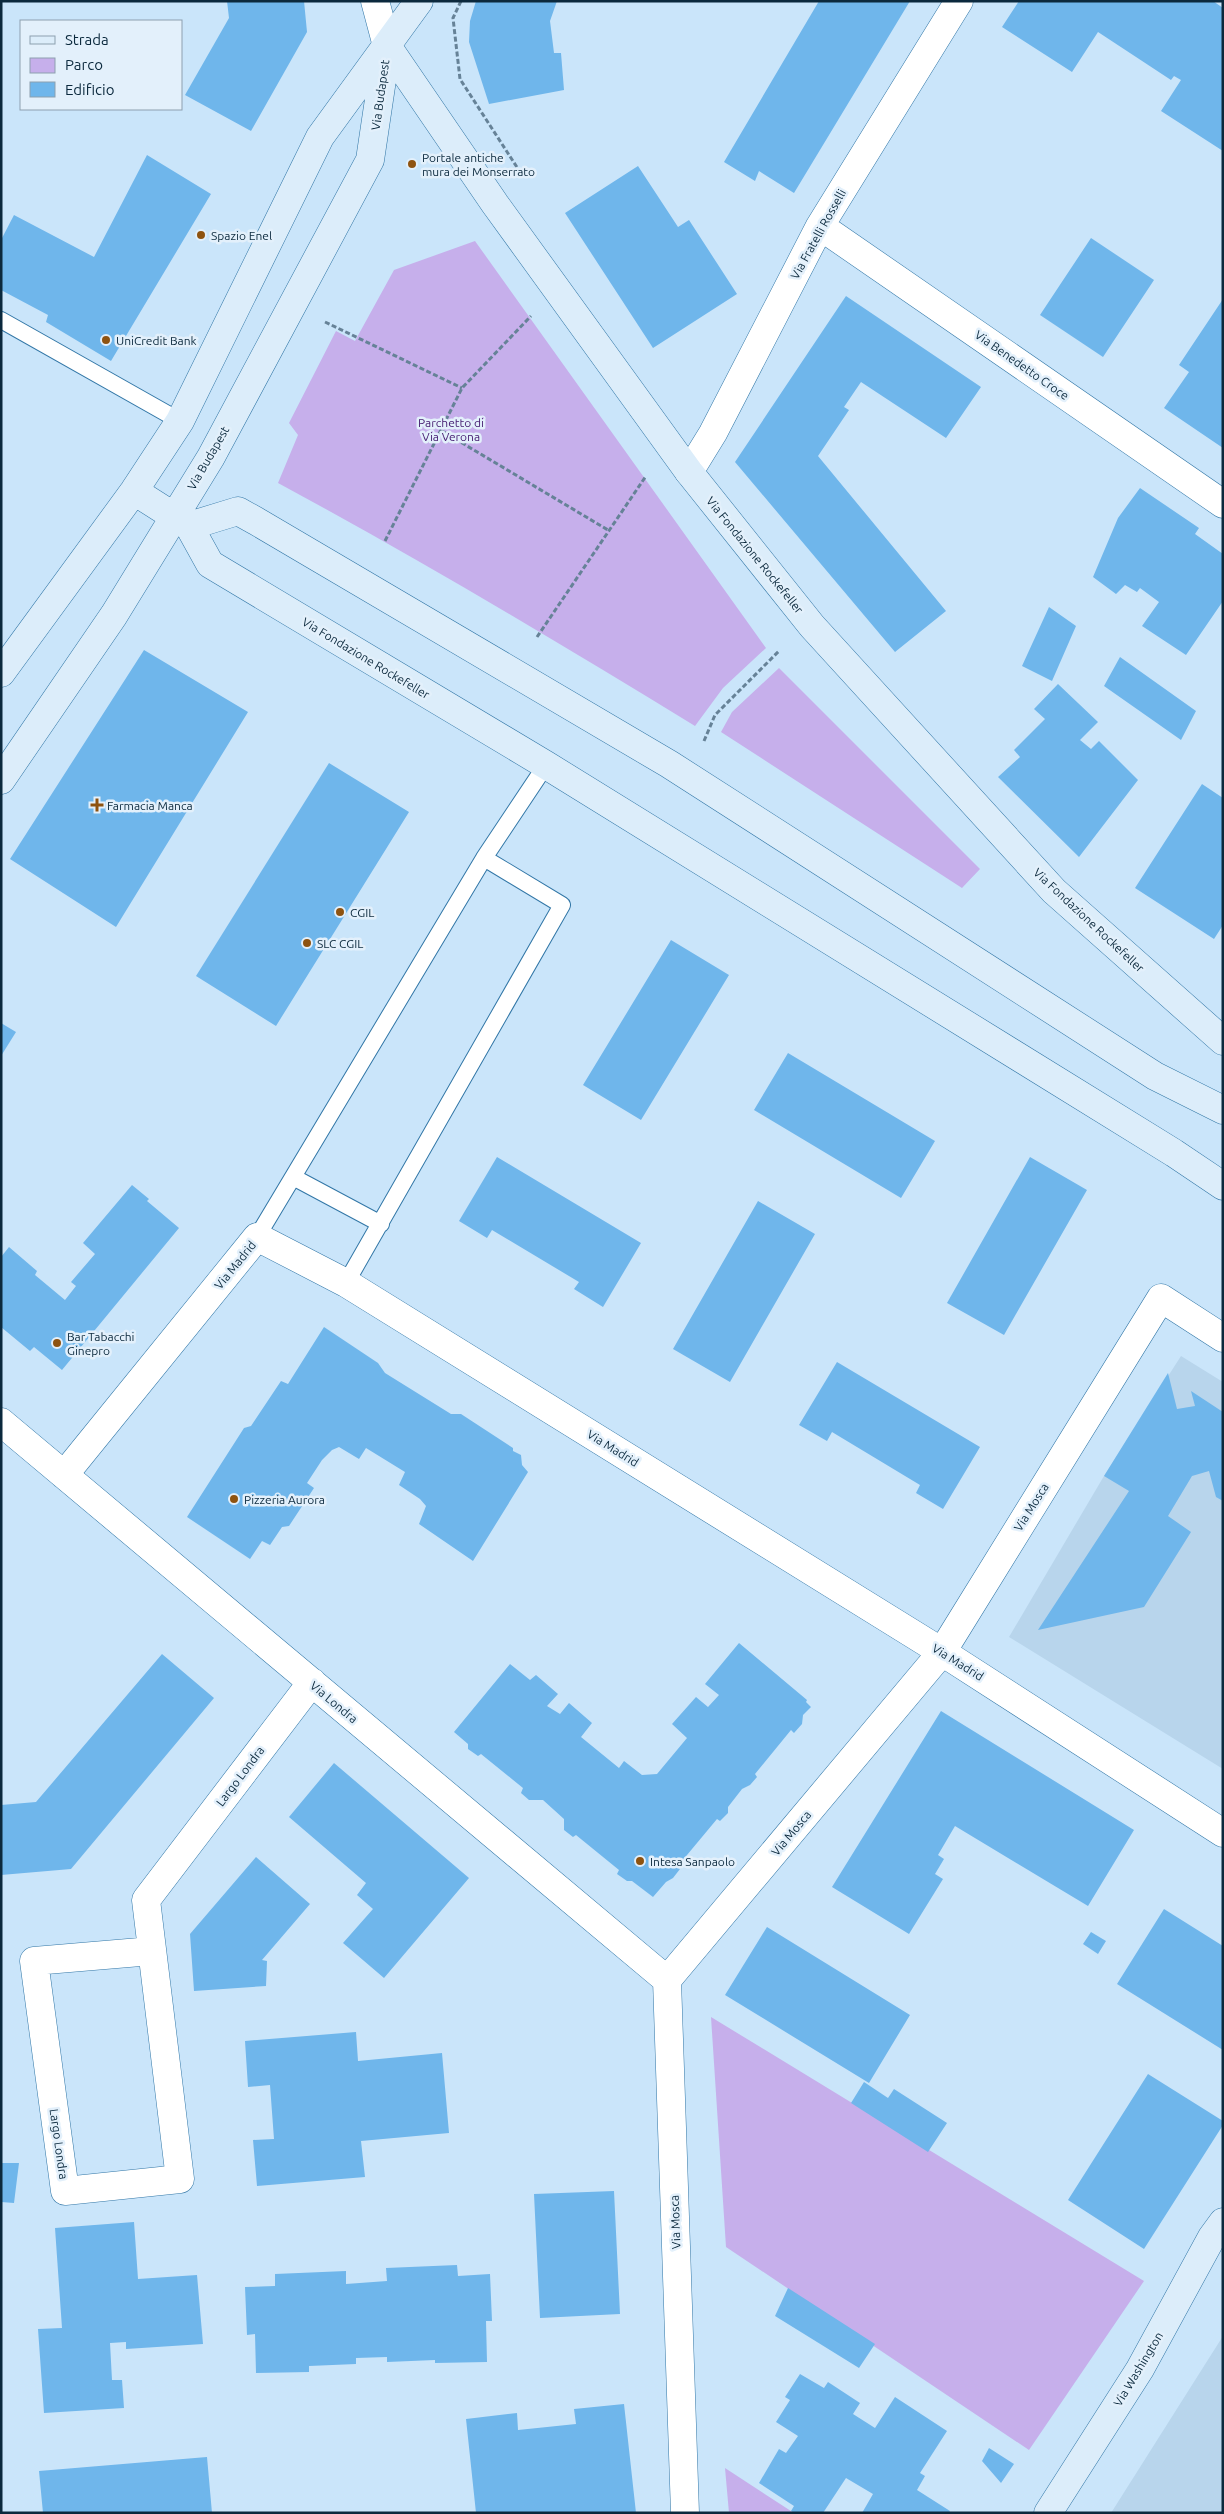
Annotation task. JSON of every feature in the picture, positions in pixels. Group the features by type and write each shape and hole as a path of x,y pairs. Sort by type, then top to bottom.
{"main road":[{"path":"387,46 419,1"},
{"name":"Via Budapest","path":"1,673 134,491 180,421 320,137 387,46"},
{"name":"Via Budapest","path":"1,780 181,521 211,457 370,160 387,46"},
{"name":"Via Fondazione Rockefeller","path":"387,46 495,204 689,472 812,626 1054,891 1223,1041"},
{"name":"Via Fondazione Rockefeller","path":"134,491 181,521 210,564 546,765 1174,1153 1223,1186"},
{"path":"181,521 238,511 256,521 668,764 1155,1076 1223,1110"},
{"name":"Via Washington","path":"1048,2513 1140,2369 1212,2237 1223,2222"}],"street":[{"name":"Via Fondazione Rockefeller","path":"376,1 387,46"},
{"name":"Via Fratelli Rosselli","path":"689,472 710,438 820,226 959,1"},
{"name":"Via Benedetto Croce","path":"820,226 1223,504"},
{"name":"Via Madrid","path":"64,1475 257,1237 346,1283 942,1652 1223,1833"},
{"name":"Via Mosca","path":"685,2513 668,1980 942,1652 1160,1298 1223,1338"},
{"name":"Via Londra","path":"1,1422 668,1980"},
{"name":"Largo Londra","path":"152,1951 34,1961 65,2191 180,2180 146,1900 312,1682"}],"lane":[{"path":"1,320 180,421"},
{"path":"257,1237 484,858 546,765"},
{"path":"346,1283 562,904 484,858"},
{"path":"293,1177 381,1224"}],"path":[{"path":"460,79 453,18 461,1"},
{"path":"385,541 462,388 534,312"},
{"path":"325,322 462,388"},
{"path":"442,431 608,530"},
{"path":"537,637 648,473"},
{"path":"704,741 715,715 778,651"}],"shaded area":[{"path":"1181,1356 1223,1382 1223,1769 1009,1637 1104,1476"},
{"path":"1223,2336 1223,2513 1111,2513"}],"green space":[{"name":"Parchetto di Via Verona","path":"475,241 766,648 723,688 695,726 488,602 278,483 298,435 289,423 336,331 355,341 394,270"},
{"path":"779,668 980,869 962,888 721,732 732,712"},
{"path":"711,2017 1144,2281 1029,2450 726,2247"},
{"path":"725,2468 794,2513 729,2513"}],"building":[{"path":"227,1 304,1 307,32 251,131 185,95 229,18"},
{"path":"476,1 557,1 550,21 554,53 561,53 564,90 489,104 469,42 470,21"},
{"path":"819,1 910,1 794,193 759,171 755,181 724,162"},
{"path":"1019,1 1213,1 1223,8 1223,151 1161,111 1181,80 1174,76 1171,80 1098,32 1072,72 1002,27"},
{"path":"147,155 211,194 111,361 46,322 48,315 1,290 1,240 14,215 94,257"},
{"path":"638,166 678,227 689,220 737,294 653,348 565,213"},
{"path":"1091,238 1154,280 1103,357 1040,315"},
{"path":"846,296 981,387 946,438 861,382 844,407 849,410 818,456 946,611 895,652 735,462"},
{"path":"1223,299 1223,448 1164,408 1189,372 1179,365"},
{"path":"1140,488 1199,528 1195,534 1223,554 1223,601 1186,655 1142,626 1159,602 1140,588 1137,592 1125,585 1116,594 1093,577 1118,518"},
{"path":"1049,607 1076,626 1052,681 1022,666"},
{"path":"144,650 248,712 116,927 10,859"},
{"path":"1120,657 1196,711 1181,740 1104,686"},
{"path":"1058,684 1098,722 1080,740 1091,749 1099,741 1138,780 1079,857 998,777 1020,757 1014,750 1045,719 1034,709"},
{"path":"329,763 409,812 276,1026 196,976"},
{"path":"1202,784 1223,798 1223,925 1214,939 1135,888"},
{"path":"671,940 729,975 641,1120 583,1085"},
{"path":"1,1023 16,1032 1,1056"},
{"path":"788,1053 935,1141 901,1198 754,1110"},
{"path":"497,1157 641,1243 603,1307 574,1289 579,1282 492,1230 487,1238 459,1221"},
{"path":"1030,1157 1087,1190 1004,1335 947,1303"},
{"path":"132,1185 149,1199 147,1201 179,1228 62,1370 34,1347 30,1351 1,1327 1,1257 9,1247 37,1271 35,1275 65,1300 76,1286 71,1282 95,1254 83,1243"},
{"path":"758,1201 815,1234 730,1382 673,1349"},
{"path":"324,1327 378,1363 385,1373 451,1414 461,1414 521,1455 522,1465 528,1472 473,1561 419,1524 426,1506 420,1499 399,1485 405,1472 366,1448 359,1459 339,1447 332,1450 322,1460 307,1483 314,1488 289,1526 282,1527 270,1545 262,1541 250,1559 187,1517 244,1428 251,1426 281,1381 288,1384"},
{"path":"837,1362 980,1447 943,1509 916,1493 920,1485 832,1432 827,1441 799,1425"},
{"path":"1168,1373 1177,1409 1195,1406 1191,1391 1223,1412 1223,1501 1216,1497 1209,1471 1192,1476 1168,1516 1191,1532 1144,1607 1038,1630 1129,1491 1104,1476"},
{"path":"739,1643 807,1700 806,1702 811,1707 803,1715 802,1724 794,1733 791,1730 755,1774 757,1777 750,1785 742,1789 728,1807 728,1813 720,1821 717,1819 677,1867 680,1869 673,1878 666,1882 653,1897 632,1881 627,1881 617,1874 619,1870 576,1835 573,1837 564,1830 564,1819 543,1800 529,1800 521,1793 523,1788 481,1754 478,1756 468,1749 468,1744 454,1732 510,1664 530,1680 536,1675 558,1694 547,1706 560,1714 569,1703 592,1723 581,1737 619,1768 624,1761 642,1775 657,1774 687,1738 672,1724 696,1697 708,1707 719,1695 705,1684"},
{"path":"162,1654 214,1698 71,1869 1,1875 1,1805 36,1802"},
{"path":"941,1711 1134,1830 1088,1906 955,1826 938,1855 944,1859 935,1874 943,1879 909,1934 832,1887"},
{"path":"334,1763 469,1878 384,1978 343,1943 373,1909 357,1895 366,1883 289,1817"},
{"path":"256,1857 310,1904 262,1960 267,1961 266,1986 194,1991 190,1934"},
{"path":"1164,1909 1223,1946 1223,2050 1117,1984"},
{"path":"767,1927 910,2015 869,2083 725,1995"},
{"path":"1091,1932 1106,1941 1098,1954 1083,1944"},
{"path":"356,2032 358,2061 442,2053 449,2133 361,2141 365,2177 257,2186 253,2140 274,2139 270,2085 248,2087 245,2041"},
{"path":"1148,2074 1223,2121 1223,2125 1144,2249 1068,2200"},
{"path":"864,2082 888,2098 894,2089 947,2123 928,2152 851,2103"},
{"path":"1,2163 19,2163 14,2203 1,2202"},
{"path":"614,2191 620,2314 540,2318 534,2194"},
{"path":"134,2222 138,2279 197,2275 203,2344 126,2349 126,2342 110,2343 112,2380 122,2380 124,2408 44,2413 38,2329 62,2328 55,2228"},
{"path":"457,2265 458,2276 490,2274 492,2321 486,2321 487,2362 435,2363 435,2360 387,2362 387,2357 356,2358 356,2364 309,2366 309,2372 256,2373 255,2334 247,2335 245,2287 275,2286 275,2274 346,2271 346,2284 387,2281 386,2268"},
{"path":"788,2288 875,2344 859,2368 775,2316"},
{"path":"800,2374 824,2388 828,2382 860,2403 853,2414 875,2428 895,2397 947,2431 920,2473 925,2476 917,2490 950,2511 949,2513 862,2513 873,2494 846,2478 823,2513 794,2513 791,2511 794,2506 759,2483 779,2449 786,2453 798,2436 776,2422 790,2400 785,2397"},
{"path":"624,2404 636,2513 476,2513 466,2419 517,2413 518,2430 576,2424 574,2409"},
{"path":"989,2448 1014,2464 1001,2483 982,2461"},
{"path":"207,2457 212,2513 43,2513 39,2471"}],"place":[{"name":"Portale antiche mura dei Monserrato","path":"412,164"},
{"name":"Spazio Enel","path":"201,235"},
{"name":"UniCredit Bank","path":"106,340"},
{"name":"Farmacia Manca","path":"97,805"},
{"name":"CGIL","path":"340,912"},
{"name":"SLC CGIL","path":"307,943"},
{"name":"Bar Tabacchi Ginepro","path":"57,1343"},
{"name":"Pizzeria Aurora","path":"234,1499"},
{"name":"Intesa Sanpaolo","path":"640,1861"}]}
